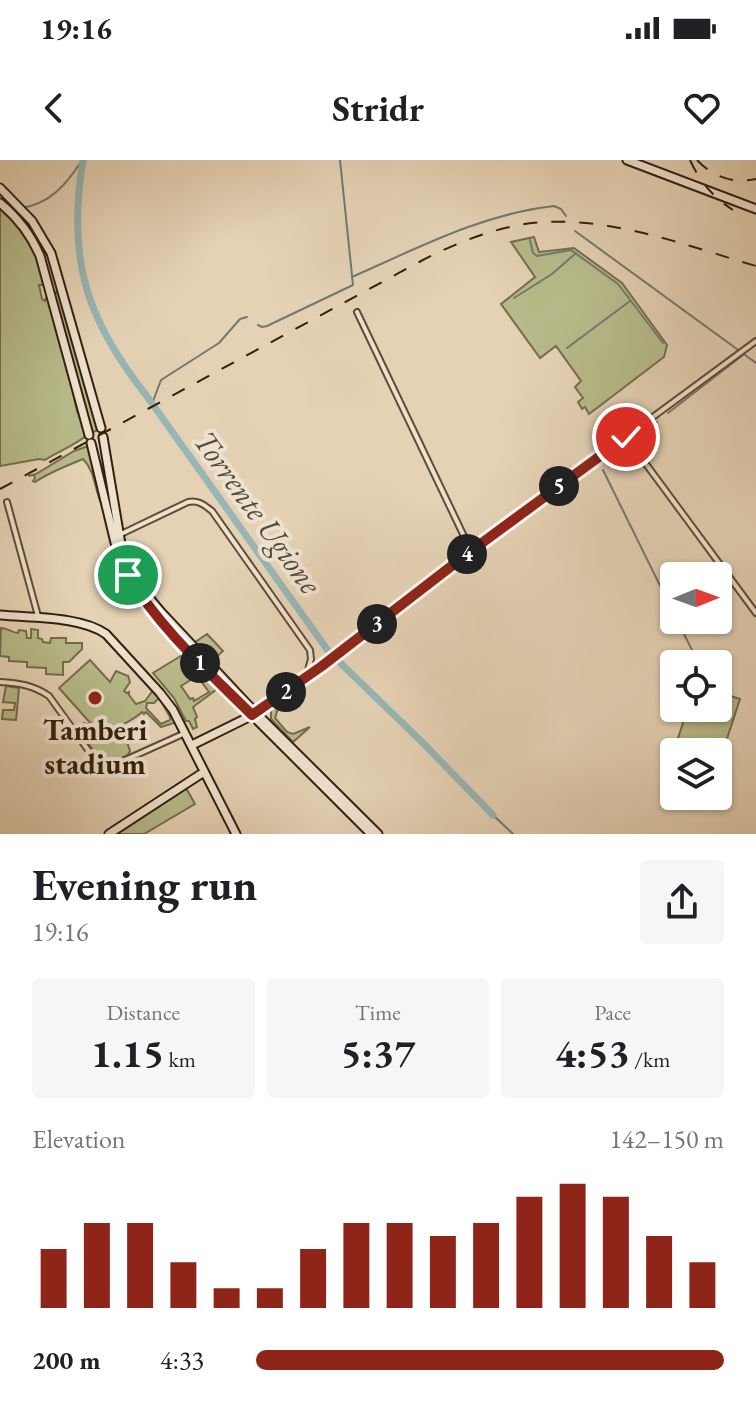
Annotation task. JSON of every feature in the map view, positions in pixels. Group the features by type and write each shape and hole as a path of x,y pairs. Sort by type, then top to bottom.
{"main road":[{"path":"627,160 756,209"},
{"path":"0,188 25,213 47,244 58,271 102,432 119,535 132,570 151,600 254,714 371,834"},
{"path":"8,209 24,223 58,271"},
{"path":"8,209 39,253 117,551 138,593 207,670 266,722 378,834"},
{"path":"51,293 58,289 64,291"},
{"path":"110,519 119,535"},
{"path":"0,615 83,623 106,634 173,710 236,834"},
{"path":"207,670 238,708 238,717 232,724"},
{"path":"192,745 254,714"},
{"path":"109,834 204,772"}],"street":[{"path":"357,312 471,551"},
{"path":"254,714 756,341"},
{"path":"626,437 756,613"},
{"path":"7,502 39,619"},
{"path":"119,535 188,502 203,504 212,511 310,650 306,677"},
{"path":"0,682 28,685 49,696 96,761 106,766 185,733"},
{"path":"266,722 268,705"}],"green space":[{"path":"0,209 36,250 45,283 39,285 42,299 45,301 49,297 77,411 87,435 45,460 0,466"},
{"path":"534,237 539,252 574,248 622,283 667,345 664,357 589,414 578,402 583,398 575,387 581,381 556,346 540,358 501,304 535,277 511,242"},
{"path":"56,292 60,292 100,429 91,433 55,296"},
{"path":"88,446 103,507 83,459 35,482 34,475 28,476 74,451"},
{"path":"1,628 16,633 26,631 27,638 31,638 31,629 38,630 38,638 43,642 50,643 51,638 66,638 66,643 82,643 82,649 69,662 63,662 63,675 46,674 46,668 27,667 27,662 9,661 9,657 0,656"},
{"path":"207,634 223,651 212,661 194,643"},
{"path":"184,654 217,689 193,707 197,727 193,729 186,721 174,698 153,673","holes":["197,676 209,692 194,701 181,686"]},
{"path":"90,660 110,682 116,671 128,676 130,682 124,691 129,692 136,704 145,701 154,689 177,722 161,727 146,712 142,712 114,732 126,739 130,751 128,755 111,762 104,761 91,747 81,726 84,723 89,725 101,735 59,688","holes":["159,698 170,717 161,724 146,708 147,703 154,703"]},
{"path":"6,686 19,688 16,720 2,719 3,710 14,710 15,703 3,702"},
{"path":"290,695 293,699 278,709 275,718 287,732 293,734 310,727 293,742 271,719 271,709"},
{"path":"732,696 740,699 727,738 678,738 683,722 732,722"},
{"path":"186,788 195,804 144,834 117,834"}],"waterway":[{"path":"21,208 41,202 57,192 82,160"},
{"name":"Torrente Ugione","path":"83,160 78,227 80,257 95,312 125,367 329,652 493,815"},
{"path":"258,325 267,326 353,285 340,160"},
{"path":"352,277 501,216 554,206 566,216"},
{"path":"575,231 756,363"},
{"path":"530,240 533,253 537,256 571,250 618,284 663,343"},
{"path":"514,298 552,274 576,253"},
{"path":"567,348 630,301"},
{"path":"152,404 161,380 219,343 240,319 247,317"},
{"path":"668,413 743,355"},
{"path":"633,439 657,422"},
{"path":"544,504 624,445"},
{"path":"603,470 660,586"},
{"path":"684,634 692,650"},
{"name":"Torrente Ugione","path":"493,815 513,834"}],"railway":[{"path":"690,160 708,188 733,210"},
{"path":"697,160 724,178 739,181 756,179"},
{"path":"0,489 421,261 489,232 532,223 589,223 674,241 756,266"}],"place":[{"name":"Tamberi stadium","path":"95,698"}],"route":[{"path":"128,575 159,619 252,715 322,666 626,437"}]}
